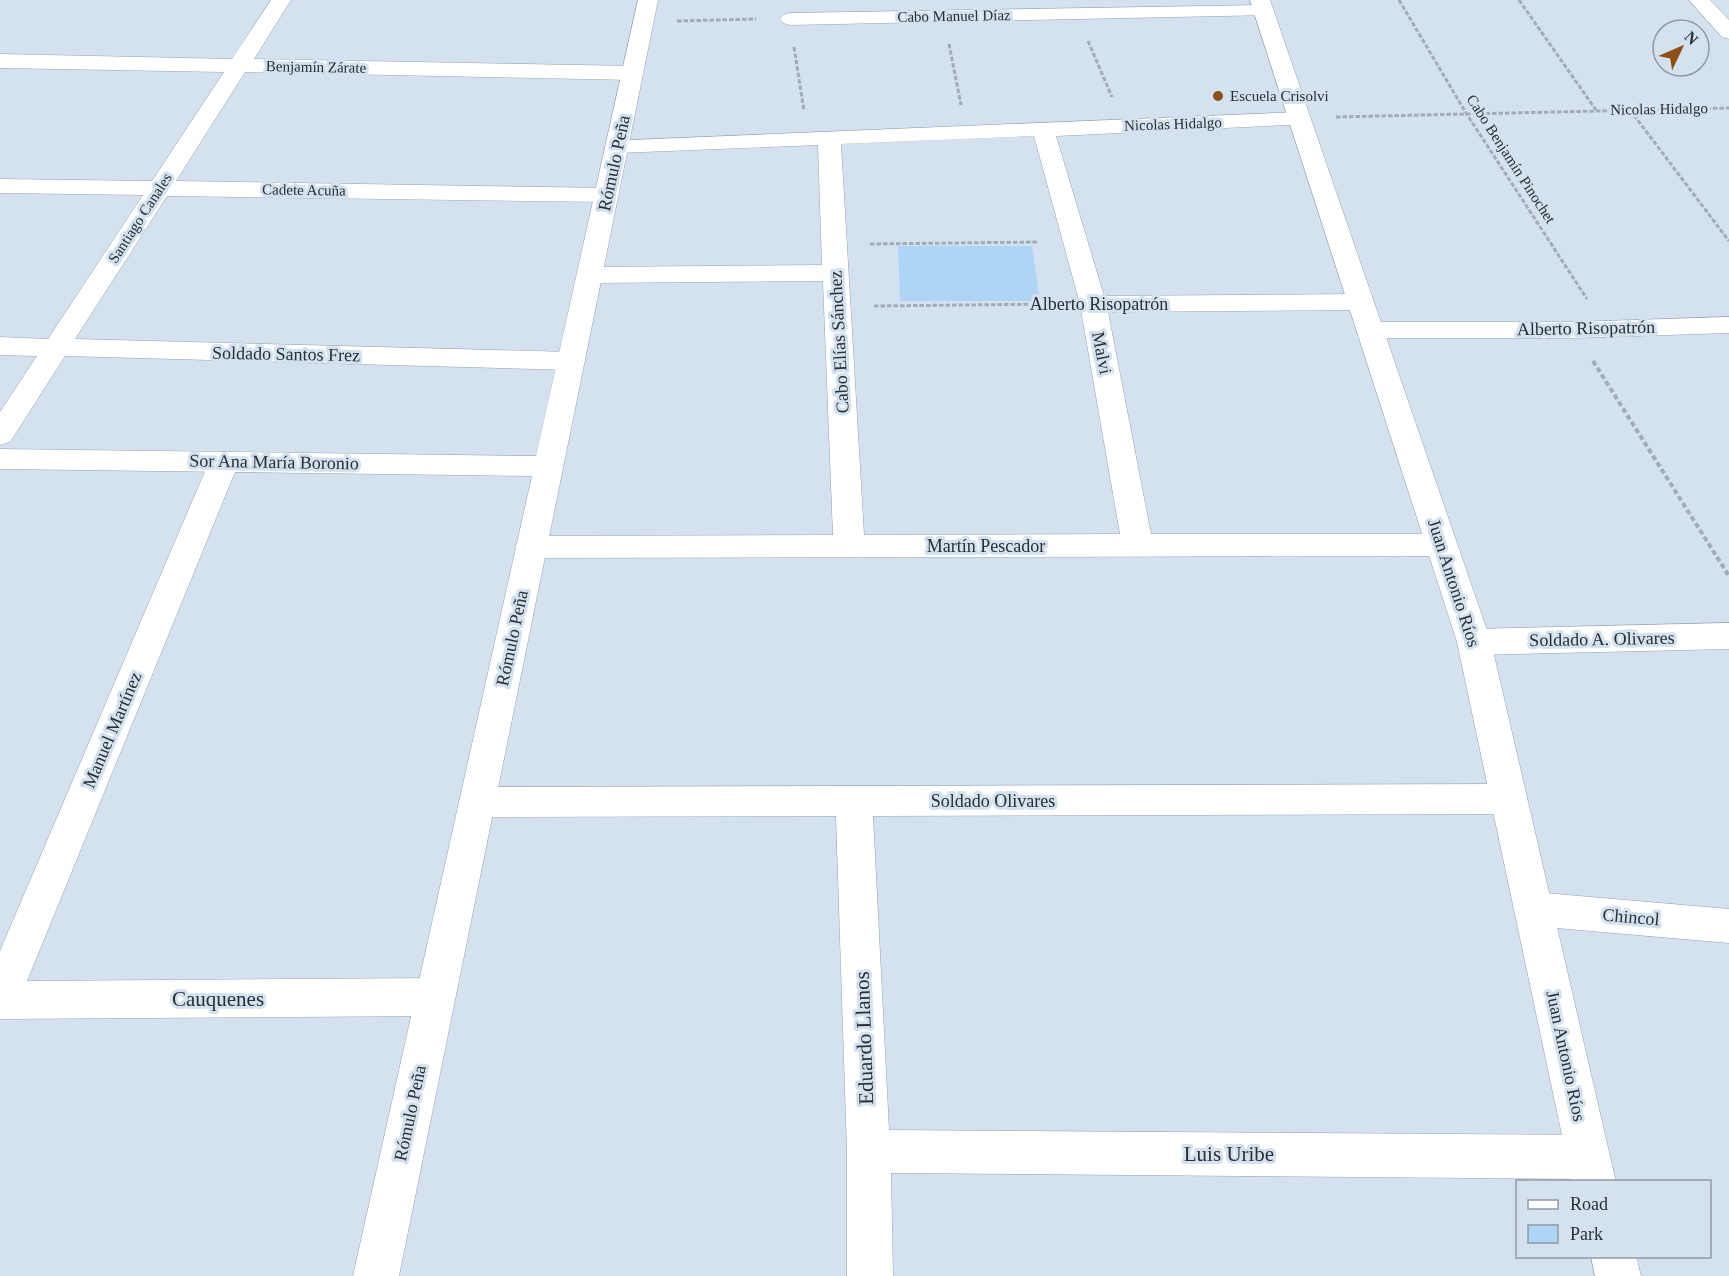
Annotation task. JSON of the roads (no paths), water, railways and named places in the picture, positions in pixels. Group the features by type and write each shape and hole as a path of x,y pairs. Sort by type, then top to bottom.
{"street":[{"name":"Santiago Canales","path":"0,435 281,0"},
{"path":"1699,0 1729,33"},
{"name":"Cabo Manuel Díaz","path":"790,19 1077,14 1262,5"},
{"name":"Juan Antonio Ríos","path":"1262,5 1474,642 1591,1169"},
{"name":"Rómulo Peña","path":"376,1276 646,11"},
{"name":"Benjamín Zárate","path":"0,61 633,73"},
{"name":"Nicolas Hidalgo","path":"618,146 1300,119"},
{"name":"Malvi","path":"1043,129 1093,304 1138,546"},
{"name":"Cabo Elías Sánchez","path":"818,138 834,245 849,547"},
{"name":"Cadete Acuña","path":"0,186 607,195"},
{"path":"590,275 836,273"},
{"name":"Alberto Risopatrón","path":"1093,304 1361,302"},
{"name":"Alberto Risopatrón","path":"1371,330 1573,330 1729,325"},
{"name":"Soldado Santos Frez","path":"0,346 571,361"},
{"name":"Sor Ana María Boronio","path":"0,459 549,466"},
{"name":"Manuel Martínez","path":"0,999 224,462"},
{"name":"Martín Pescador","path":"531,547 1441,545"},
{"name":"Soldado A. Olivares","path":"1474,642 1729,636"},
{"name":"Soldado Olivares","path":"477,802 1509,800"},
{"name":"Eduardo Llanos","path":"854,801 869,1151 870,1276"},
{"name":"Chincol","path":"1533,909 1729,926"},
{"name":"Cauquenes","path":"0,999 435,997"},
{"name":"Luis Uribe","path":"869,1151 1591,1169"},
{"path":"1613,1258 1618,1276"}],"place":[{"name":"Escuela Crisolvi","path":"1218,96"}]}
